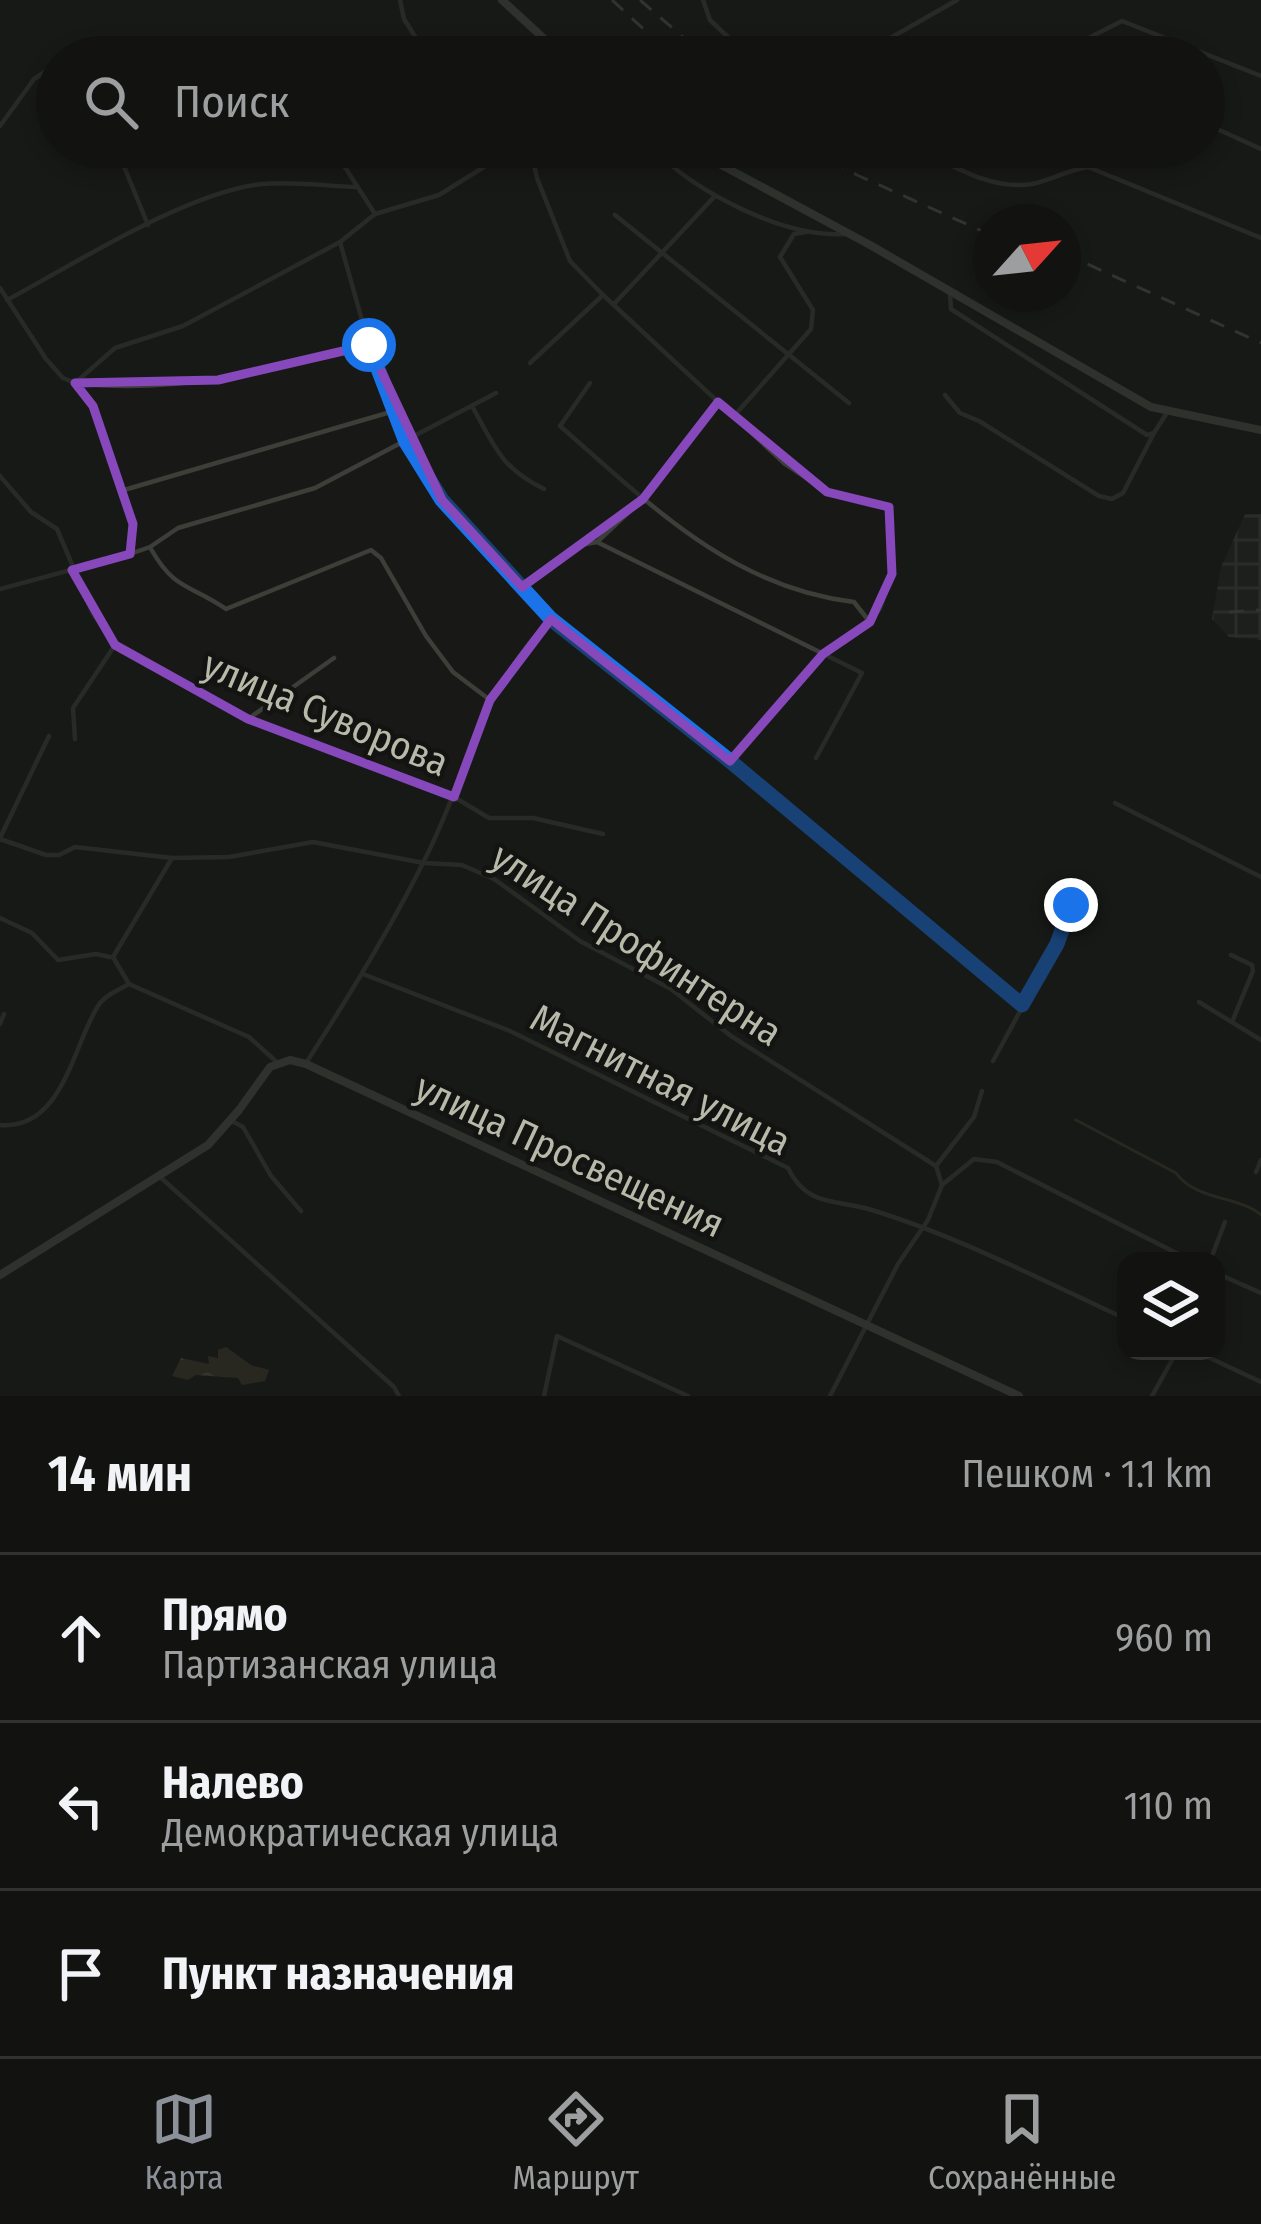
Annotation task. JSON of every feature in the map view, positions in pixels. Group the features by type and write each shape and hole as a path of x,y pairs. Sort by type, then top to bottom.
{"street":[{"path":"400,0 415,36"},
{"path":"502,0 541,36"},
{"path":"703,0 710,20 726,36"},
{"path":"894,36 957,0"},
{"path":"1092,36 1122,21 1160,36"},
{"path":"1225,62 1261,76"},
{"path":"0,125 36,78"},
{"path":"1225,132 1261,149"},
{"path":"125,168 148,225"},
{"path":"345,168 375,214"},
{"path":"75,383 116,348 183,326 340,242 375,214 439,195 482,168"},
{"path":"535,168 570,261 603,295 785,464 827,492 889,507 892,574 880,609 870,622 824,654 730,761"},
{"path":"673,168 714,197 806,232"},
{"path":"726,168 1151,407 1261,430"},
{"path":"960,168 997,185 1033,184 1085,168"},
{"path":"1090,168 1261,238"},
{"path":"7,300 148,225 226,191 265,184 356,187"},
{"path":"614,304 714,197"},
{"path":"615,215 849,403"},
{"path":"734,416 811,329 813,310 780,257 794,234 846,234"},
{"path":"340,242 369,345 406,442 442,500 551,619 730,761 1022,1005"},
{"path":"0,288 46,359 93,406 133,524 130,554"},
{"path":"951,292 951,309 1147,435 1154,433"},
{"path":"530,363 603,295"},
{"path":"75,383 107,387 218,380 369,345"},
{"path":"590,383 560,426 644,499 736,567 790,589 854,602 870,622"},
{"path":"0,589 130,554 178,528 316,488 496,393"},
{"path":"945,395 960,413 1112,499 1123,493 1168,411"},
{"path":"522,587 575,546 597,542 644,499 718,402"},
{"path":"472,406 516,475 544,489"},
{"path":"123,490 394,411"},
{"name":"улица Суворова","path":"0,476 31,512 57,529 93,614 115,645 248,719 454,797 489,818 533,818 603,834"},
{"path":"597,542 862,673 816,758"},
{"path":"150,547 177,586 204,593 226,609 371,550 381,558 426,636 453,672 490,700"},
{"path":"306,1064 424,863 490,700 524,646 551,619"},
{"path":"75,739 73,708 115,645"},
{"path":"248,719 334,658"},
{"path":"0,838 49,736"},
{"path":"1115,803 1261,877"},
{"name":"улица Профинтерна","path":"0,838 46,855 75,847 172,858 229,857 313,842 424,863 462,865 494,879 580,940 670,989 731,1036 936,1166"},
{"path":"113,958 172,858"},
{"path":"993,1060 1057,944 1071,905"},
{"path":"0,918 32,933 58,960 96,954 113,958 129,984 249,1037 280,1064"},
{"path":"1231,955 1252,965 1253,971 1232,1022"},
{"name":"Магнитная улица","path":"363,974 510,1031 666,1106 788,1168 797,1187 812,1198 843,1201 921,1225 1117,1315"},
{"path":"0,1125 10,1126 39,1112 62,1088 100,1001 129,984"},
{"path":"1199,1002 1261,1040"},
{"path":"0,1024 4,1014"},
{"name":"улица Просвещения","path":"280,1064 290,1060 306,1064 1019,1396"},
{"path":"0,1275 208,1144 269,1067 280,1064"},
{"path":"941,1185 936,1166 974,1117 982,1090"},
{"path":"230,1120 243,1127 271,1177 302,1211"},
{"path":"830,1396 921,1225 928,1220 941,1185 974,1159 997,1162 1174,1252"},
{"path":"1256,1172 1261,1160"},
{"path":"159,1176 399,1396"},
{"path":"1213,1252 1225,1222"},
{"path":"1225,1277 1261,1293"},
{"path":"544,1396 557,1336 688,1396"},
{"path":"1152,1396 1172,1360"},
{"path":"1214,1360 1261,1382"}],"highlighted area":[{"path":"369,345 442,500 522,587 643,499 718,402 827,492 889,507 892,574 870,622 823,654 730,761 551,619 490,700 454,797 248,719 115,645 72,570 130,554 133,524 93,406 75,383 218,380"}],"shaded area":[{"path":"1245,514 1261,514 1261,640 1229,637 1212,619 1221,567"}],"water":[{"path":"226,1347 251,1365 269,1370 265,1381 242,1385 238,1378 172,1376 181,1358 209,1364 208,1356 218,1358 218,1350"}],"waterway":[{"path":"1076,1120 1176,1173 1195,1189 1261,1215"}],"railway":[{"path":"612,0 651,36"},
{"path":"640,0 682,36"},
{"path":"844,168 973,227"},
{"path":"1081,261 1261,343"},
{"path":"1229,612 1261,610"}],"route":[{"path":"369,345 406,442 442,500 551,619 730,761 1022,1005 1057,944 1071,905"}]}
